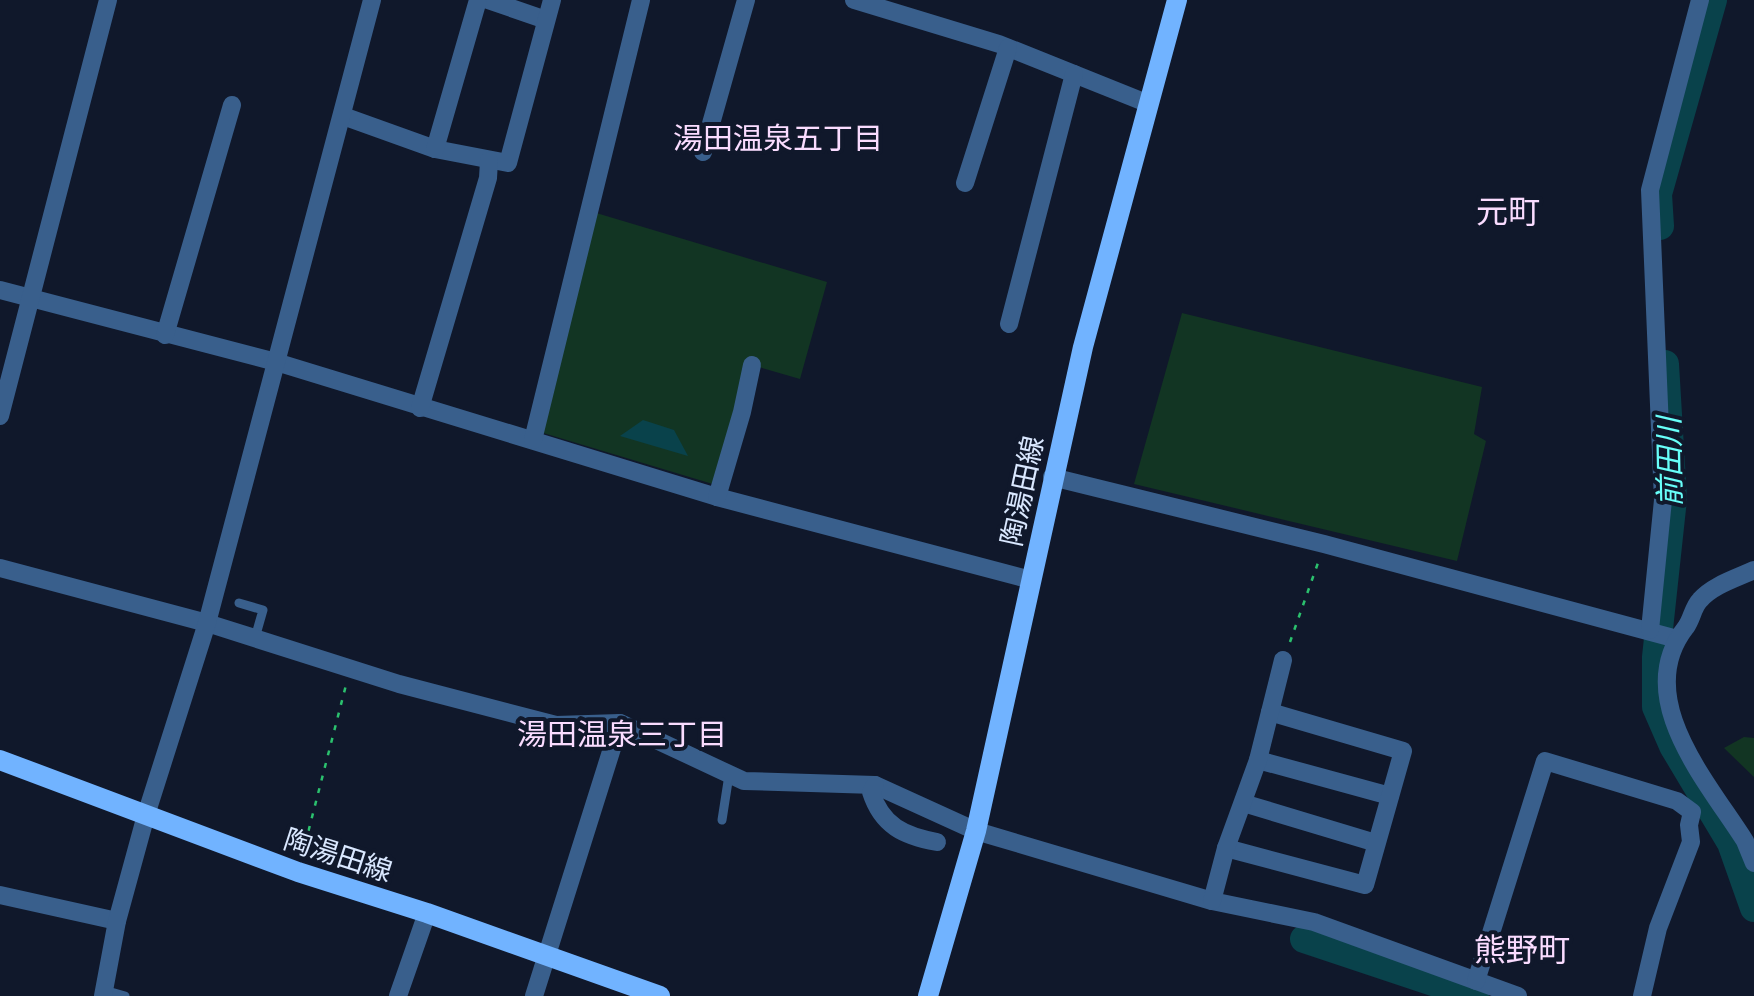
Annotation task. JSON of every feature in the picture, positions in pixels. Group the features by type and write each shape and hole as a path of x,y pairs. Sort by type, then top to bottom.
{"main road":[{"name":"陶湯田線","path":"928,996 976,831 1083,347 1177,0"},
{"name":"陶湯田線","path":"0,760 298,872 427,913 656,995"}],"street":[{"path":"0,416 108,0"},
{"path":"104,993 118,920 146,815 206,623 372,0"},
{"path":"435,150 478,0"},
{"path":"488,0 546,20"},
{"path":"344,116 435,150 508,163 552,0"},
{"path":"533,440 642,0"},
{"path":"702,152 746,0"},
{"path":"854,0 1008,48 1149,104"},
{"path":"922,19 927,0"},
{"path":"1650,630 1664,500 1650,190 1700,0"},
{"path":"965,182 1008,48"},
{"path":"1009,324 1074,74"},
{"path":"165,335 232,105"},
{"path":"420,408 488,178 489,161"},
{"path":"0,290 276,362 717,498 1031,580"},
{"path":"717,498 752,365"},
{"path":"1052,477 1324,544 1676,639"},
{"path":"0,568 206,623 399,684 556,725 620,724 744,781 875,785 976,831 1212,901 1314,922 1518,996"},
{"path":"1754,570 1719,586 1699,601 1668,654 1666,688 1670,720 1754,863"},
{"path":"1212,901 1226,848 1258,760 1283,660"},
{"path":"1226,848 1365,886 1403,751 1270,712"},
{"path":"534,996 620,724"},
{"path":"1258,760 1390,796"},
{"path":"1476,981 1546,761 1676,801 1692,812 1691,842 1658,928 1642,996"},
{"path":"875,785 871,792 876,807 893,828 911,837 938,842"},
{"path":"1242,803 1376,842"},
{"path":"0,895 118,920"},
{"path":"398,996 427,913"}],"lane":[{"path":"239,604 262,610 255,638"},
{"path":"722,820 729,776"},
{"path":"104,993 126,996"}],"path":[{"path":"1283,660 1324,544"},
{"path":"298,872 350,667"}],"shaded area":[{"path":"593,212 827,282 800,379 752,365 716,485 540,432"},
{"path":"1182,313 1482,387 1474,434 1486,441 1457,561 1134,484"},
{"path":"643,420 674,430 688,456 620,436"},
{"path":"1744,737 1754,738 1754,777 1724,748"}],"waterway":[{"name":"前田川","path":"1660,226 1658,194 1713,0"},
{"name":"前田川","path":"1665,364 1673,499 1656,657 1656,707 1673,746 1731,843 1754,908"},
{"path":"1304,939 1475,996"},
{"path":"1451,987 1457,996"}],"district":[{"name":"湯田温泉五丁目","path":"778,139"},
{"name":"元町","path":"1508,212"},
{"name":"湯田温泉三丁目","path":"622,735"},
{"name":"熊野町","path":"1522,950"}]}
